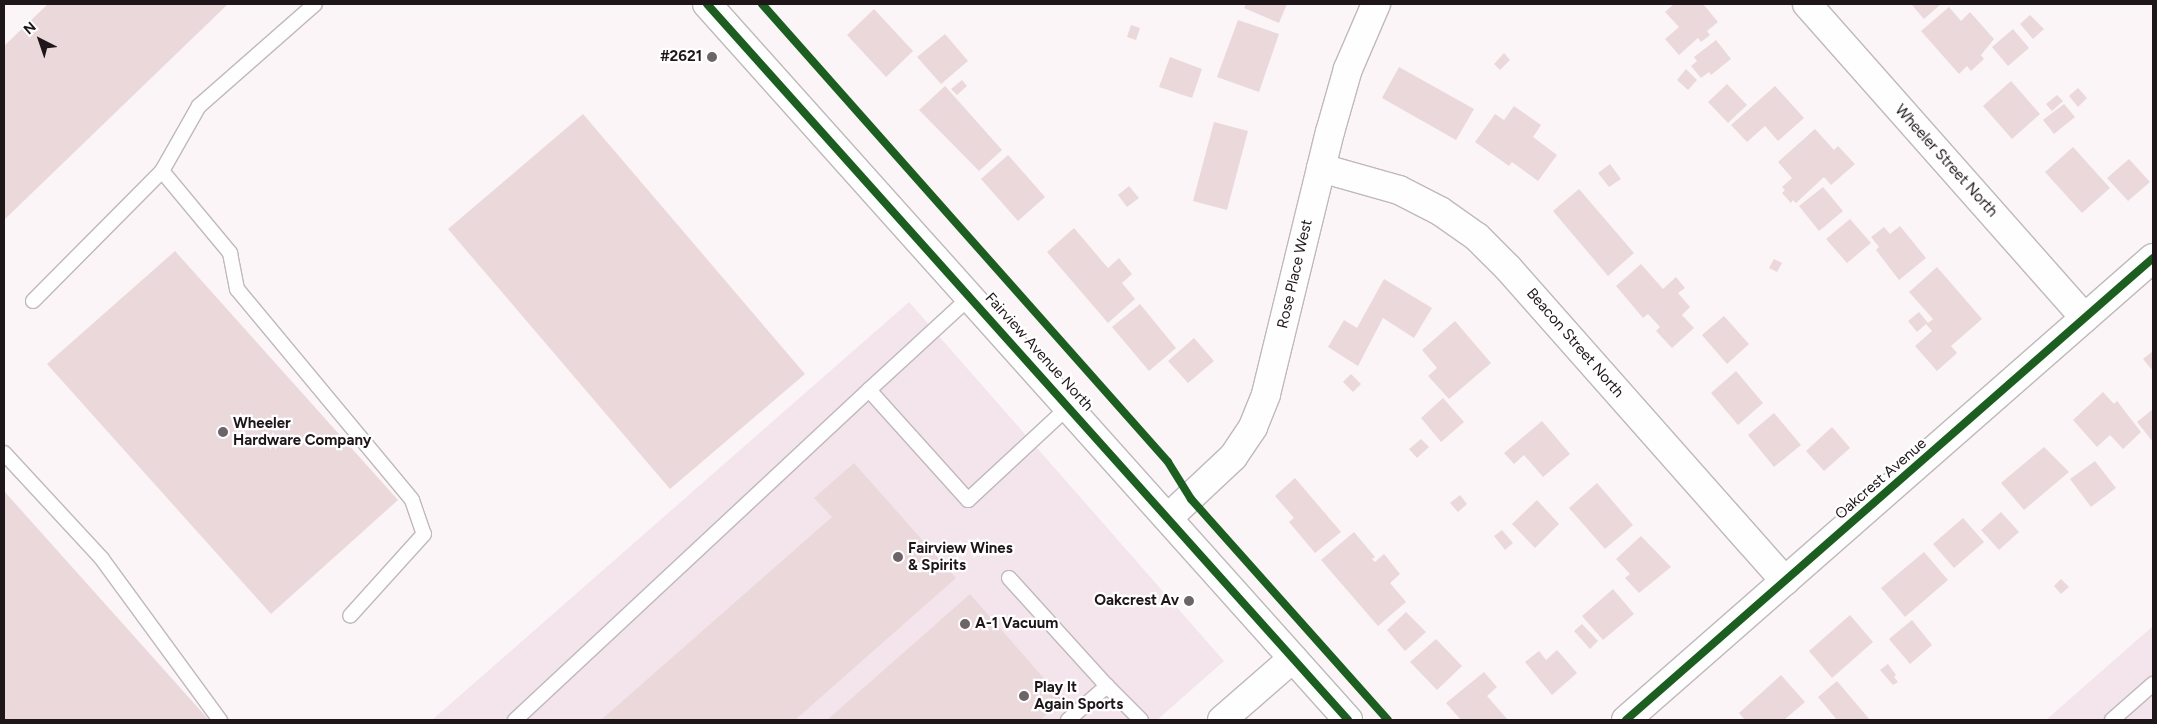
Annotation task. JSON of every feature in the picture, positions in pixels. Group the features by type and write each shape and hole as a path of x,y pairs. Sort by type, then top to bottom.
{"street":[{"name":"Fairview Avenue North","path":"707,4 1169,517 1348,720"},
{"name":"Rose Place West","path":"1169,517 1233,457 1253,427 1268,387 1321,168 1348,69 1376,4"},
{"name":"Wheeler Street North","path":"1807,4 2085,318"},
{"name":"Beacon Street North","path":"1321,168 1399,190 1440,211 1477,237 1508,268 1785,581"},
{"name":"Oakcrest Avenue","path":"1626,720 2153,258"},
{"path":"1222,720 1294,658"}],"lane":[{"path":"33,302 162,171 199,106 315,4"},
{"path":"162,171 230,253 237,289 412,500 424,534 350,616"},
{"path":"515,720 970,297"},
{"path":"869,390 968,500 1069,406"},
{"path":"4,453 102,559 220,720"},
{"path":"1009,578 1107,686 1141,720"},
{"path":"2112,720 2153,684"},
{"path":"1068,720 1107,686"}],"shaded area":[{"path":"909,302 1224,661 1157,720 432,720"},
{"path":"2153,626 2153,720 2046,720"}],"building":[{"path":"48,4 228,4 4,220 4,46"},
{"path":"1246,4 1287,4 1279,23 1244,8"},
{"path":"1674,4 1703,4 1718,22 1707,31 1710,35 1701,42 1698,38 1679,55 1665,39 1679,27 1665,12"},
{"path":"1911,4 1941,4 1924,19"},
{"path":"1949,7 1961,21 1970,12 1994,39 1981,55 1984,59 1971,71 1967,66 1959,74 1921,31"},
{"path":"874,9 913,51 886,77 847,35"},
{"path":"2030,15 2044,29 2033,39 2020,24"},
{"path":"1238,20 1279,34 1259,92 1217,77"},
{"path":"1131,25 1140,28 1136,40 1127,37"},
{"path":"2013,29 2029,48 2008,66 1992,47"},
{"path":"945,34 968,61 941,84 917,57"},
{"path":"1716,40 1731,59 1711,75 1709,72 1701,78 1691,66 1697,61 1694,57"},
{"path":"1504,53 1510,60 1500,70 1494,64"},
{"path":"1170,57 1202,69 1192,98 1159,87"},
{"path":"1399,67 1474,109 1456,140 1382,98"},
{"path":"1686,69 1697,80 1688,90 1677,80"},
{"path":"962,80 967,86 957,95 951,89"},
{"path":"2011,81 2040,114 2012,139 1983,106"},
{"path":"1727,84 1747,105 1728,123 1708,102"},
{"path":"945,86 1002,150 979,171 919,110"},
{"path":"1775,86 1804,118 1778,141 1765,126 1747,142 1731,125"},
{"path":"2078,88 2087,98 2078,107 2069,96"},
{"path":"2057,95 2063,101 2052,111 2046,104"},
{"path":"2064,104 2075,117 2054,134 2043,120"},
{"path":"1514,106 1541,125 1533,137 1557,155 1538,181 1512,162 1509,166 1475,142 1495,114 1504,120"},
{"path":"583,114 805,374 670,489 448,229"},
{"path":"1214,122 1248,131 1227,210 1193,201"},
{"path":"1815,129 1834,150 1838,146 1855,164 1831,185 1824,177 1796,203 1793,200 1791,203 1782,193 1785,190 1782,187 1792,178 1778,162"},
{"path":"2073,147 2110,188 2082,213 2045,172"},
{"path":"1008,155 1045,197 1018,221 981,179"},
{"path":"2129,159 2150,182 2128,201 2107,178"},
{"path":"1610,164 1621,179 1609,187 1598,173"},
{"path":"1129,186 1139,198 1127,207 1118,195"},
{"path":"1823,187 1843,211 1819,231 1799,206"},
{"path":"1579,189 1634,253 1608,276 1553,211"},
{"path":"1850,219 1871,243 1847,263 1826,239"},
{"path":"1900,226 1926,258 1899,280 1876,250 1879,247 1871,237 1884,227 1890,234"},
{"path":"1074,228 1108,268 1119,258 1132,274 1122,283 1135,299 1108,323 1047,252"},
{"name":"Wheeler Hardware Company","path":"175,251 398,500 271,614 47,364"},
{"path":"1774,259 1782,263 1777,272 1769,268"},
{"path":"1641,264 1663,289 1676,277 1685,288 1678,293 1690,307 1682,315 1694,328 1672,348 1656,331 1660,327 1648,314 1643,318 1616,286"},
{"path":"1937,267 1982,319 1951,346 1957,353 1937,371 1915,346 1932,331 1926,324 1917,332 1908,321 1919,312 1928,323 1933,319 1909,292"},
{"path":"1384,279 1432,308 1414,338 1383,318 1358,366 1328,347 1344,320 1357,328"},
{"path":"1140,304 1176,348 1149,371 1112,327"},
{"path":"1724,316 1749,344 1727,364 1702,335"},
{"path":"1455,321 1491,363 1449,399 1428,376 1437,368 1422,350"},
{"path":"1194,338 1214,361 1188,383 1168,361"},
{"path":"2153,351 2153,371 2143,359"},
{"path":"1736,371 1763,403 1738,425 1711,393"},
{"path":"1351,374 1361,384 1353,392 1343,382"},
{"path":"2103,392 2114,404 2117,401 2141,432 2123,449 2110,435 2097,447 2073,420"},
{"path":"1443,398 1464,422 1441,442 1421,418"},
{"path":"2153,409 2153,442 2137,422"},
{"path":"1774,413 1801,445 1774,467 1748,435"},
{"path":"1542,421 1570,454 1543,477 1524,455 1514,464 1504,453"},
{"path":"1832,427 1850,448 1824,471 1806,451"},
{"path":"1421,439 1429,447 1417,458 1409,449"},
{"path":"2044,447 2069,472 2024,510 2001,483"},
{"path":"2095,461 2116,488 2091,507 2070,479"},
{"path":"854,463 956,578 795,720 601,720 832,517 814,498"},
{"path":"1295,478 1341,532 1315,553 1289,522 1294,518 1275,496"},
{"path":"1597,483 1633,525 1605,549 1569,508"},
{"path":"4,491 209,720 4,720"},
{"path":"1460,495 1467,504 1458,512 1450,503"},
{"path":"1537,500 1559,524 1535,548 1512,524"},
{"path":"2001,512 2019,532 1999,550 1981,530"},
{"path":"1963,518 1984,542 1954,568 1933,544"},
{"path":"1502,530 1513,543 1505,550 1494,536"},
{"path":"1354,532 1375,557 1372,559 1375,562 1384,554 1400,574 1390,583 1406,602 1378,626 1321,560"},
{"path":"1641,536 1671,567 1639,593 1625,578 1630,574 1616,559"},
{"path":"1924,552 1948,580 1905,617 1881,588"},
{"path":"2061,579 2069,587 2061,594 2054,586"},
{"path":"1613,589 1634,614 1603,640 1582,616"},
{"path":"970,594 1063,700 1040,720 827,720"},
{"path":"1406,612 1426,632 1405,651 1387,630"},
{"path":"1850,615 1873,642 1832,678 1809,651"},
{"path":"1912,620 1932,645 1910,664 1889,639"},
{"path":"1582,624 1598,641 1590,649 1574,631"},
{"path":"1436,639 1462,666 1437,690 1410,662"},
{"path":"1557,650 1577,673 1552,695 1525,662 1539,651 1546,660"},
{"path":"1888,664 1896,675 1894,677 1898,682 1893,685 1880,670"},
{"path":"1484,672 1497,687 1487,696 1508,720 1461,720 1446,703"},
{"path":"1781,675 1805,702 1784,720 1745,720 1739,713"},
{"path":"1837,681 1870,720 1837,720 1818,697"}],"cycle path":[{"path":"707,4 1348,720"},
{"path":"762,4 1168,462 1191,499 1388,720"},
{"path":"1626,720 2153,258"}],"place":[{"name":"#2621","path":"712,57"},
{"name":"Wheeler Hardware Company","path":"223,432"},
{"name":"Fairview Wines & Spirits","path":"898,557"},
{"name":"Oakcrest Av","path":"1189,601"},
{"name":"A-1 Vacuum","path":"965,624"},
{"name":"Play It Again Sports","path":"1024,696"}]}
